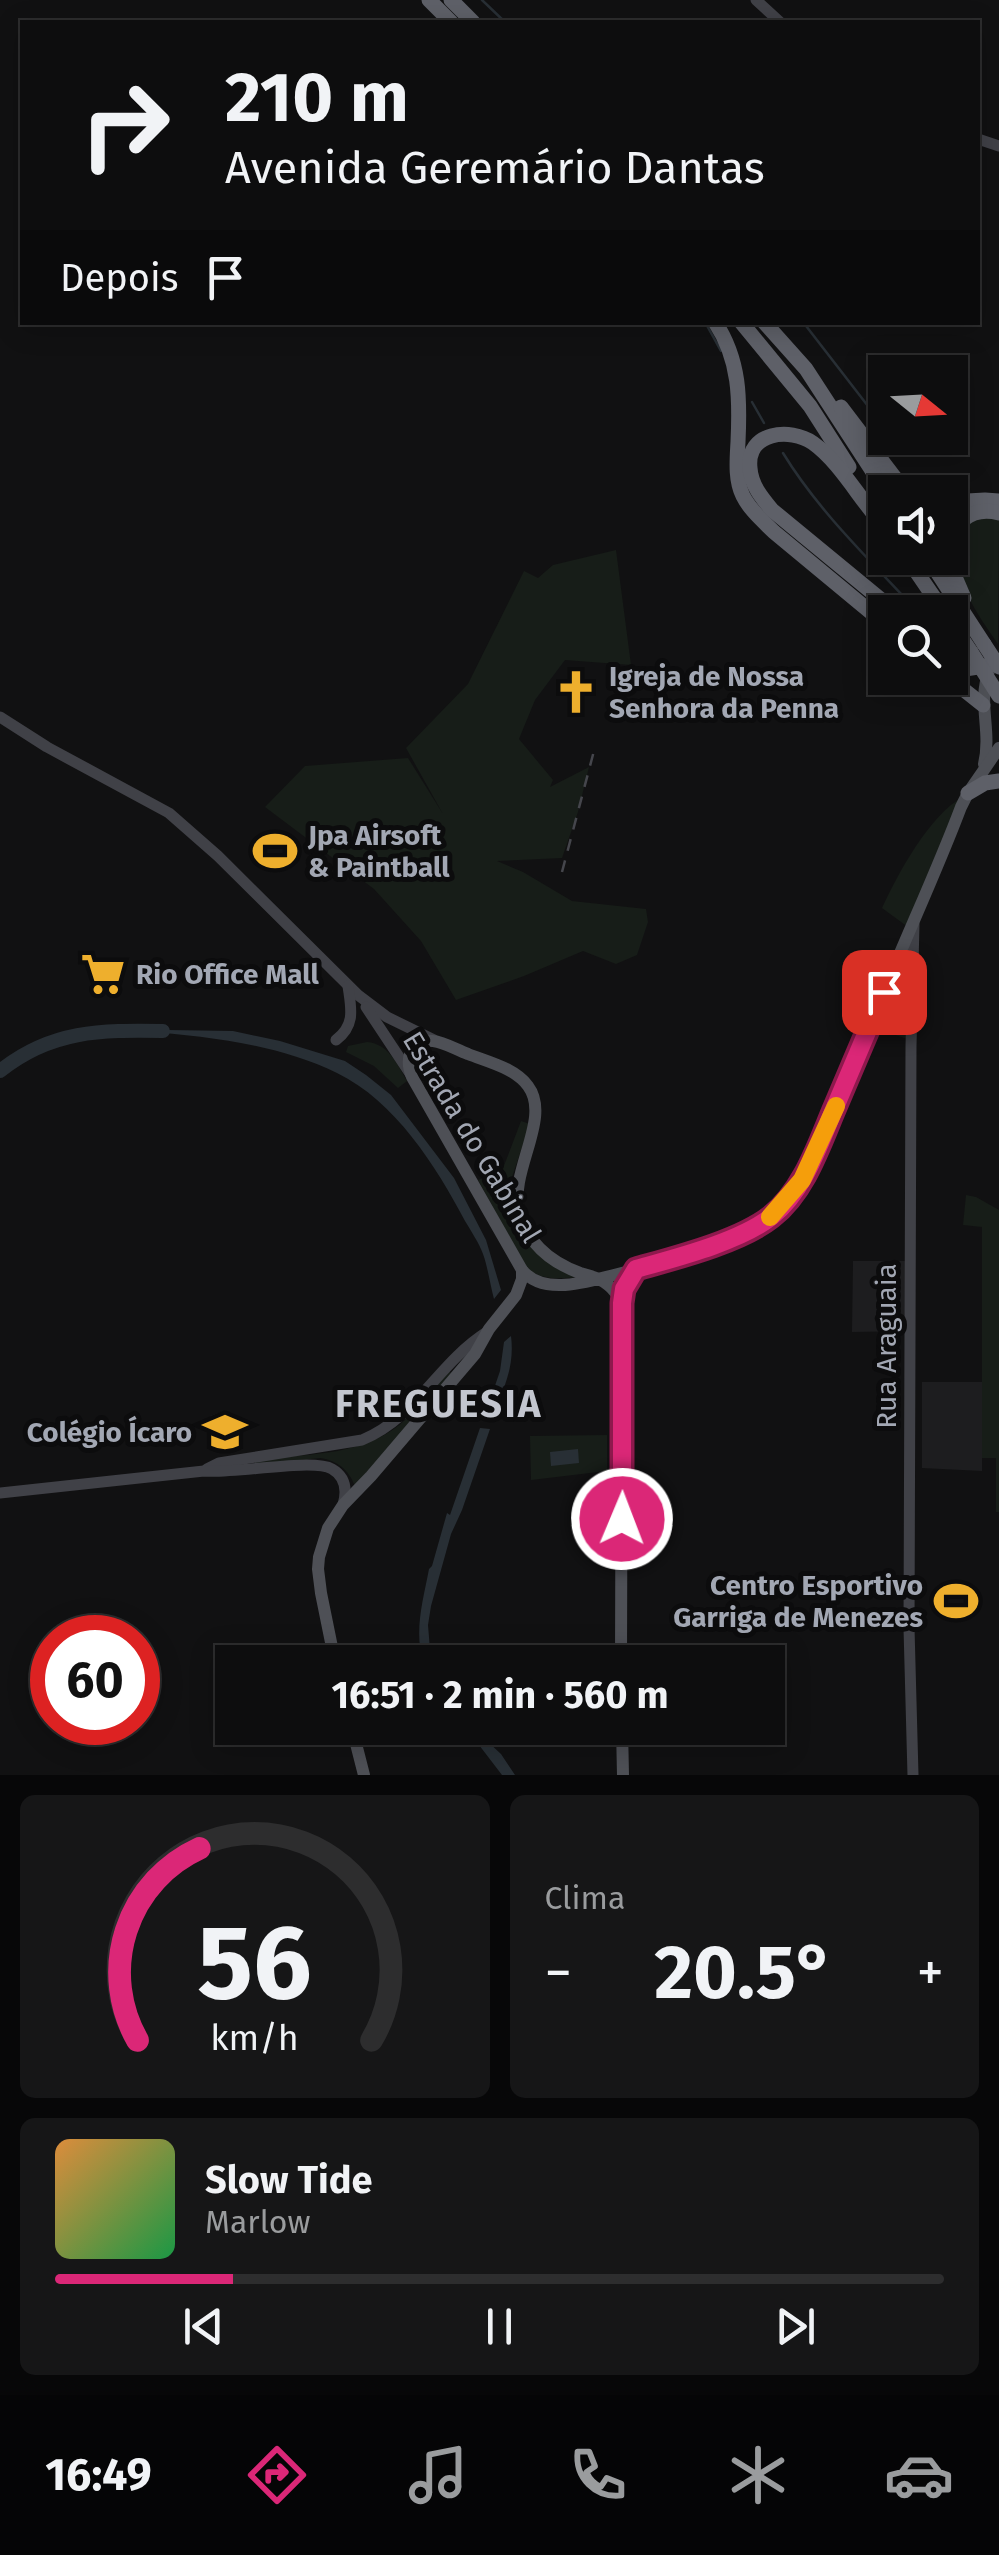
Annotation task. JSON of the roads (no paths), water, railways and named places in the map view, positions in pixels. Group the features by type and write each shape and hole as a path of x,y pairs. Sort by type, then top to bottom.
{"highway":[{"path":"430,0 449,20"},
{"path":"452,0 471,20"},
{"path":"717,325 732,352 738,380 737,472 743,496 774,532 868,610"},
{"path":"743,325 810,406 868,499"},
{"path":"767,325 834,398 893,475"},
{"path":"806,369 875,475"},
{"path":"868,509 829,456 810,441 784,434 758,441 750,468 758,492 772,510 875,595"},
{"path":"968,501 999,502"},
{"path":"968,517 974,512 999,513"},
{"path":"938,575 978,643"},
{"path":"954,575 999,696"},
{"path":"968,636 996,663"},
{"path":"968,667 996,663"},
{"path":"968,692 984,704"},
{"path":"968,792 999,780"}],"main road":[{"path":"756,0 778,20"},
{"path":"981,774 988,742 983,690 996,663"},
{"path":"984,704 999,717"},
{"name":"Estrada do Gabinal","path":"0,718 168,813 386,1017 517,1074 536,1100 518,1182 517,1200 524,1227 544,1253 562,1265 600,1279"},
{"path":"600,1279 667,1260 751,1229 776,1212 802,1180 906,956 915,918 968,792 999,748"},
{"name":"Rua Araguaia","path":"906,956 912,1775"},
{"path":"336,1040 351,1020 353,990"},
{"name":"Estrada do Gabinal","path":"353,990 412,1077 522,1270 538,1284 600,1279"},
{"path":"412,1077 408,1058 412,1049 419,1043 437,1042"},
{"path":"621,1645 622,1303 624,1289 636,1269"},
{"path":"332,1645 321,1593 319,1557 328,1528 343,1505 475,1354 516,1295 522,1270"},
{"path":"600,1279 622,1303"},
{"path":"204,1471 220,1464 362,1440 375,1434 406,1412 458,1354 487,1332"},
{"path":"0,1493 204,1471 322,1466 334,1470 343,1480 343,1505"},
{"path":"356,1745 364,1775"},
{"path":"622,1745 622,1775"}],"waterway":[{"path":"482,0 503,20"},
{"path":"707,325 721,351"},
{"path":"805,325 868,406"},
{"path":"752,402 764,423"},
{"path":"783,453 829,516 902,595"},
{"path":"0,1071 38,1047 77,1035 163,1031"}],"railway":[{"path":"562,872 595,747"}],"place":[{"name":"Igreja de Nossa Senhora da Penna","path":"576,692"},
{"name":"Jpa Airsoft & Paintball","path":"275,851"},
{"name":"Rio Office Mall","path":"103,974"},
{"name":"Colégio Ícaro","path":"225,1432"},
{"name":"Centro Esportivo Garriga de Menezes","path":"956,1601"}],"district":[{"name":"FREGUESIA","path":"439,1404"}]}
